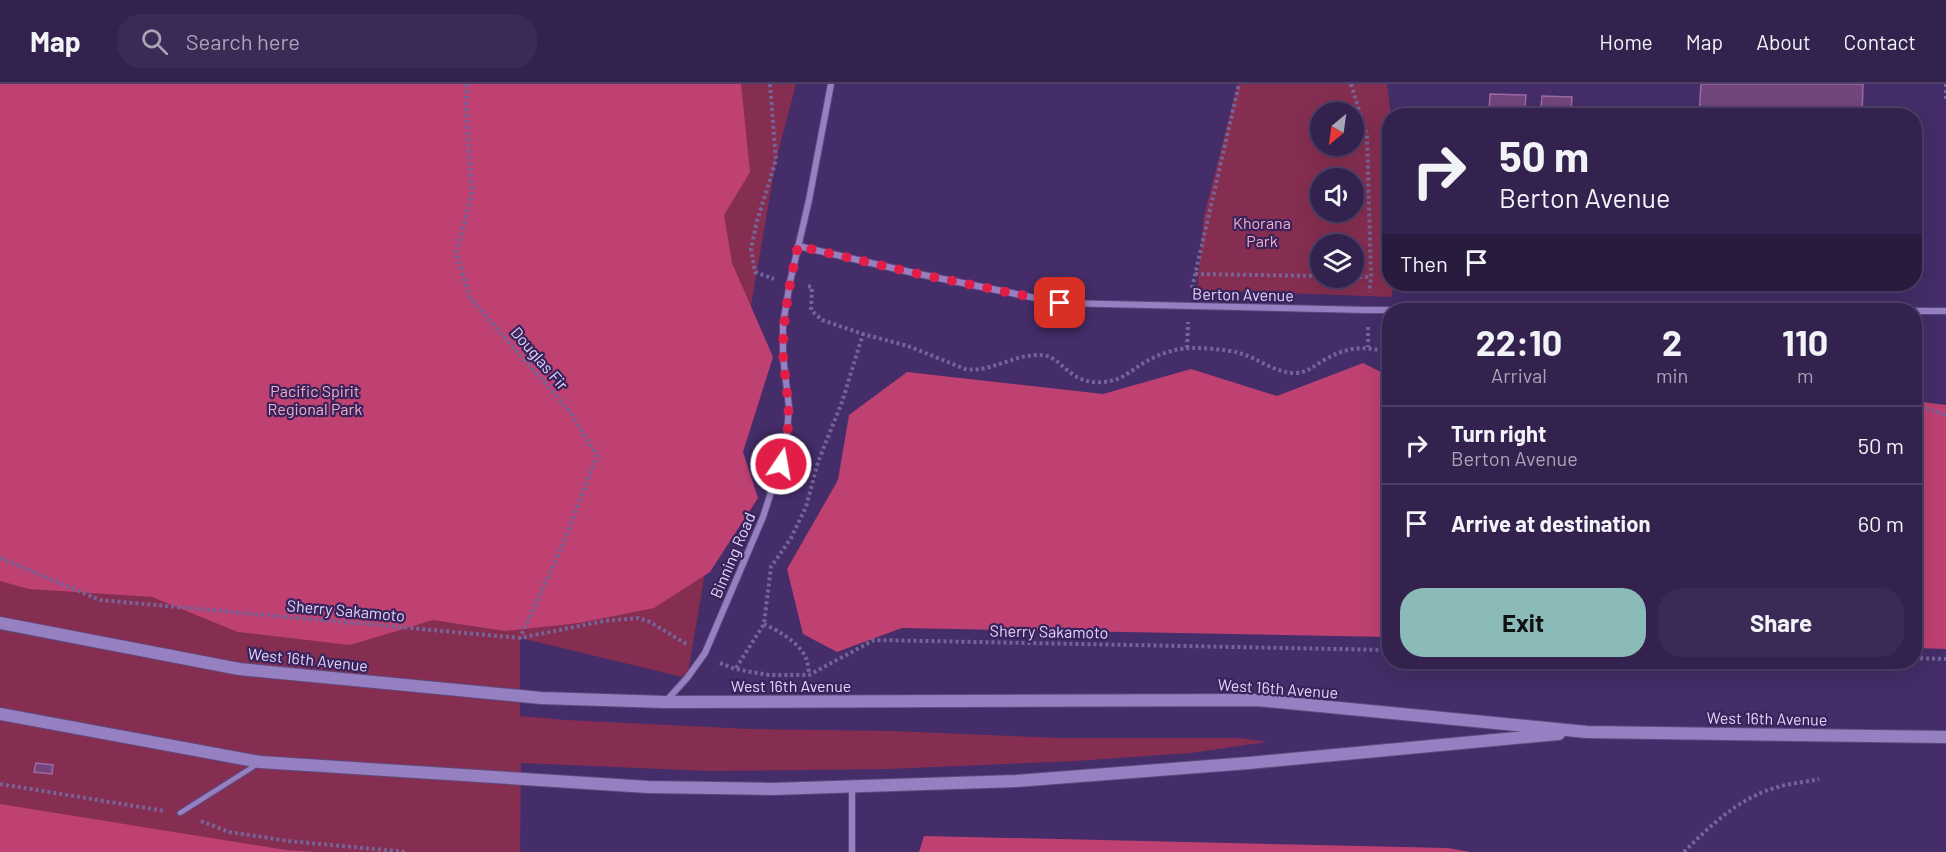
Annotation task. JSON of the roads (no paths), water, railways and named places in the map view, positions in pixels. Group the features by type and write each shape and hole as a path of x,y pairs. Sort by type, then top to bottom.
{"main road":[{"name":"West 16th Avenue","path":"0,623 238,669 541,698 665,702 1257,700 1587,732 1946,737"},
{"name":"West 16th Avenue","path":"0,714 260,762 648,787 772,789 1016,781 1238,764 1587,732"}],"street":[{"name":"Binning Road","path":"665,702 687,678 705,652 763,517 786,446 789,406 783,356 783,324 831,84"},
{"name":"Berton Avenue","path":"798,246 1060,303 1382,310"},
{"name":"Berton Avenue","path":"1922,311 1946,311"},
{"path":"852,787 852,852"}],"lane":[{"path":"180,813 260,762"}],"park label":[{"name":"Khorana Park","path":"1262,231"},
{"name":"Pacific Spirit Regional Park","path":"315,399"}]}
